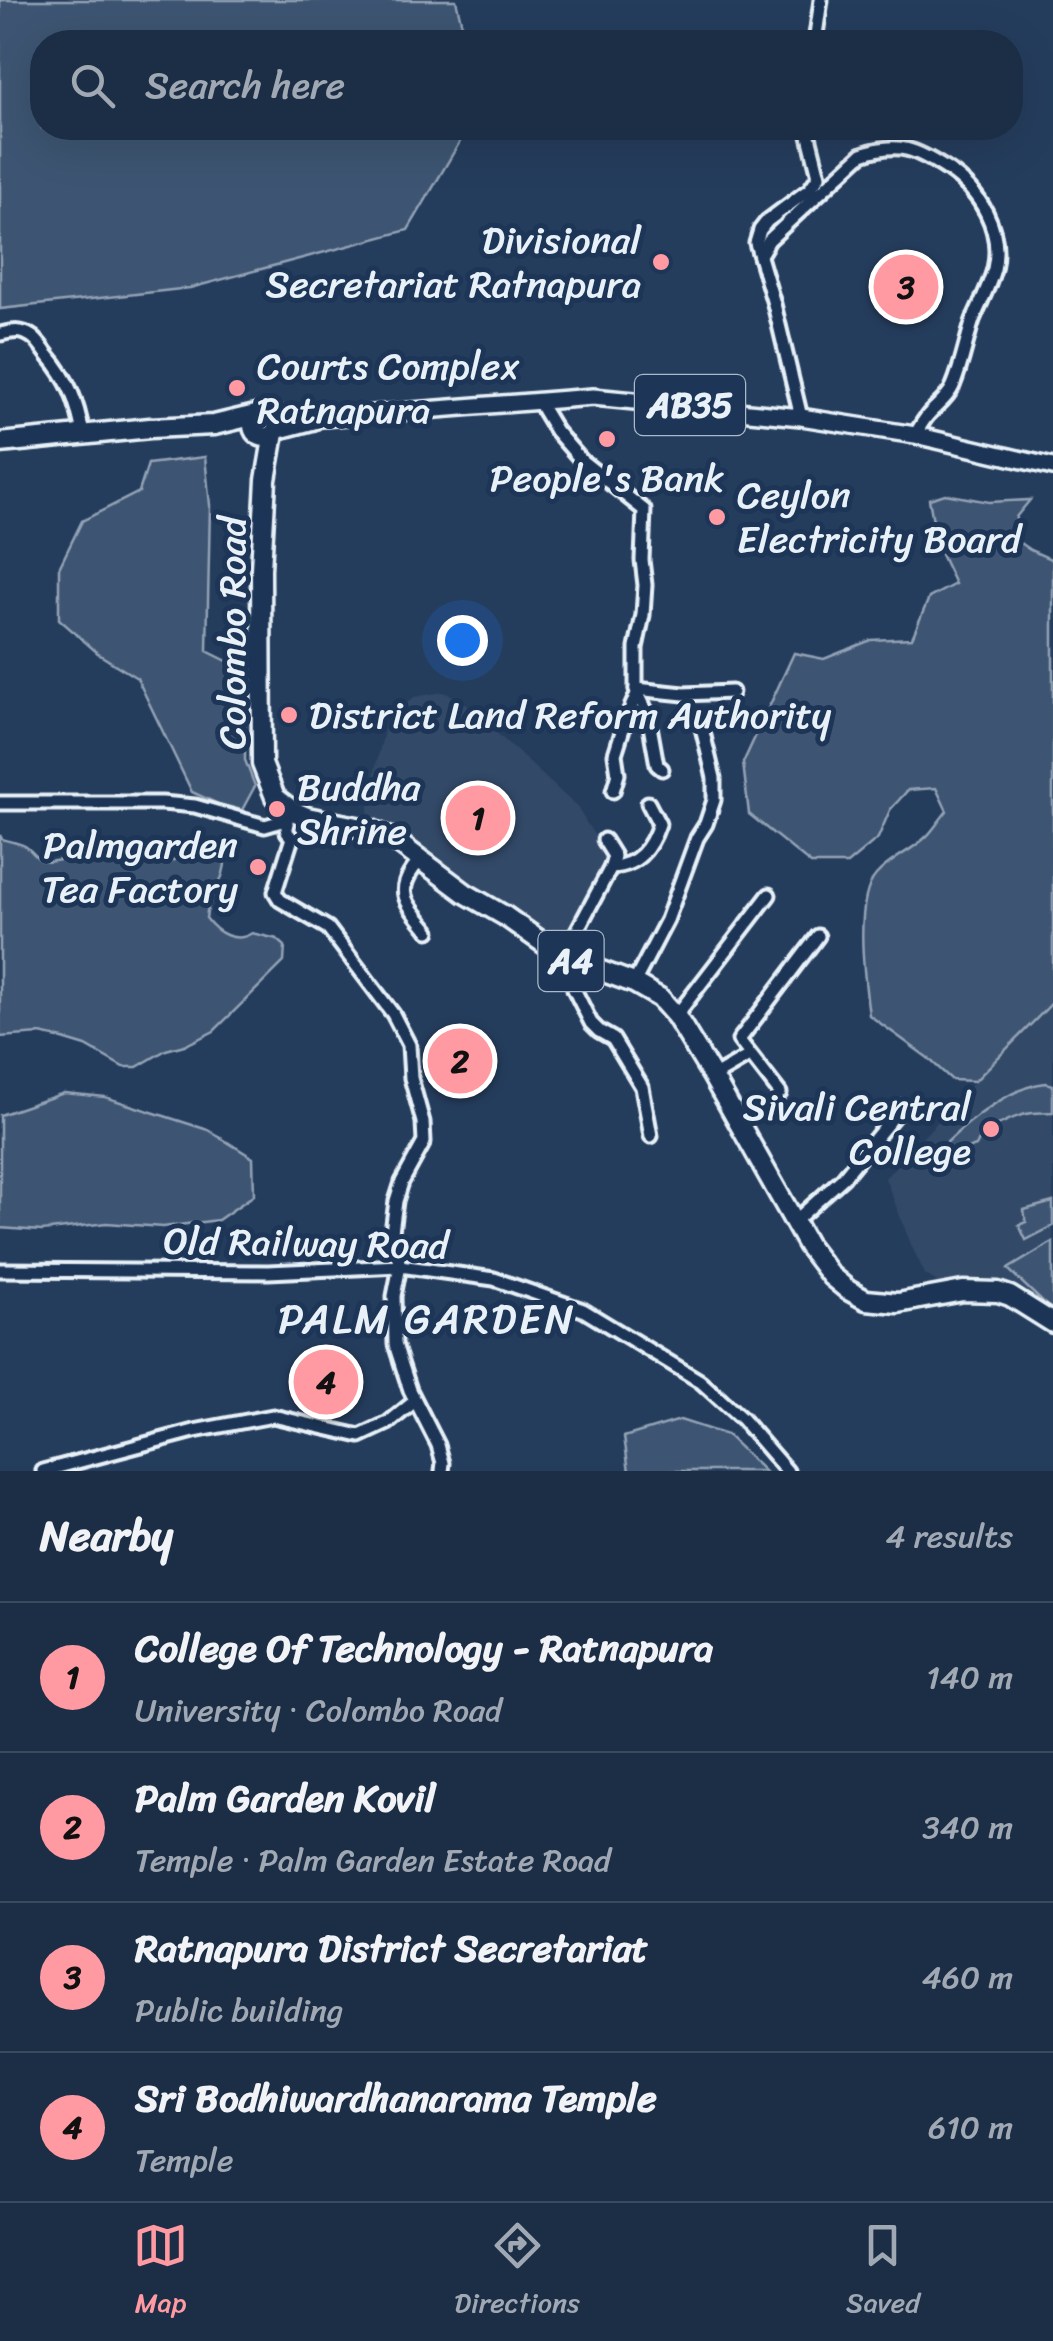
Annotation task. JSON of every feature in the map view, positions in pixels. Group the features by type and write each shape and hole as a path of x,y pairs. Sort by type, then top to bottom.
{"highway":[{"path":"0,443 214,425 266,427"},
{"name":"Colombo Road","path":"266,427 261,569 262,764 275,797 290,814"},
{"name":"A4","path":"290,814 372,830 394,839 465,893 568,959 634,982 660,998 676,1016 713,1077 808,1246 831,1276 848,1290 866,1300 898,1303 963,1291 998,1292 1053,1323"}],"main road":[{"name":"AB35","path":"266,427 322,418 593,397 800,416 916,435 1053,467"}],"street":[{"path":"816,30 821,0"},
{"path":"800,416 756,243 767,222 810,189 819,176 810,140"},
{"path":"760,255 769,240 862,154 882,147 896,146 926,156 961,178 981,201 993,228 994,268 952,390 925,418 916,435"},
{"path":"0,334 16,331 32,336 51,358 77,404 82,434"},
{"path":"538,401 556,431 582,461 644,510 645,585 636,648 636,691 616,754 618,774 613,791"},
{"path":"636,691 732,692"},
{"path":"636,691 648,715 658,765 662,768"},
{"path":"634,982 667,920 714,800 714,778 702,728"},
{"path":"0,803 162,803 196,806 265,826 290,814"},
{"path":"612,866 637,860 655,834 659,824 648,803"},
{"path":"290,814 287,832 292,838 276,892 280,900 328,928 393,1014 409,1045 424,1142 396,1201 392,1232 400,1266 394,1296 395,1344 415,1401 438,1445 442,1471"},
{"path":"604,840 614,856 612,866 568,959 574,989 591,1023 613,1039 642,1087 651,1136"},
{"path":"421,859 403,888 410,907 429,931"},
{"path":"676,1016 768,895"},
{"path":"780,1094 739,1040 818,936"},
{"path":"713,1077 749,1056"},
{"path":"795,1221 843,1178 900,1107"},
{"name":"Old Railway Road","path":"0,1270 268,1272 400,1266 494,1279 583,1310 700,1381 742,1418 787,1471"},
{"path":"43,1471 273,1416 360,1436 388,1424 415,1401"}],"shaded area":[{"path":"0,0 456,0 463,30 30,30 30,140 461,140 408,230 190,288 0,309"},
{"path":"205,457 210,505 207,651 245,670 245,760 255,786 242,810 192,792 137,678 100,655 59,619 59,568 82,521 139,492 148,464"},
{"path":"945,494 989,502 1030,500 1016,517 1014,539 1053,560 1053,1002 975,1081 952,1080 869,1015 862,942 869,887 882,869 927,836 947,811 936,788 908,790 890,810 878,838 847,864 811,864 749,814 743,763 794,653 824,659 871,640 912,638 929,598 955,584 938,548 929,499"},
{"path":"443,692 460,699 576,806 608,857 564,944 462,881 430,852 395,827 374,821 368,812 386,723 414,697"},
{"path":"0,835 49,862 104,849 164,864 196,841 209,843 225,852 225,862 206,918 227,935 252,933 277,939 285,946 284,962 214,1031 166,1050 137,1067 123,1067 86,1046 63,1039 40,1034 0,1037"},
{"name":"Sivali Central College","path":"1053,1002 1053,1317 1039,1303 995,1279 940,1284 925,1274 885,1178"},
{"path":"1046,1083 1053,1085 1053,1112 1015,1117 984,1130 976,1146 945,1152 944,1145 991,1106 1019,1091"},
{"path":"64,1093 105,1097 208,1130 253,1158 254,1195 218,1220 163,1227 106,1223 42,1231 0,1228 0,1115"},
{"path":"1053,1202 1053,1226 1026,1240 1019,1225 1026,1222 1024,1210"},
{"path":"1053,1242 1053,1312 1008,1269"},
{"path":"680,1420 727,1435 764,1471 629,1471 624,1437"}],"place":[{"name":"Divisional Secretariat Ratnapura","path":"661,262"},
{"name":"Ratnapura District Secretariat","path":"906,287"},
{"name":"Courts Complex Ratnapura","path":"237,388"},
{"name":"People's Bank","path":"607,439"},
{"name":"Ceylon Electricity Board","path":"717,517"},
{"name":"District Land Reform Authority","path":"289,715"},
{"name":"Buddha Shrine","path":"277,809"},
{"name":"College Of Technology - Ratnapura","path":"478,818"},
{"name":"Palmgarden Tea Factory","path":"258,867"},
{"name":"Palm Garden Kovil","path":"460,1061"},
{"name":"Sivali Central College","path":"991,1129"},
{"name":"Sri Bodhiwardhanarama Temple","path":"326,1382"}],"district":[{"name":"PALM GARDEN","path":"427,1318"}]}
